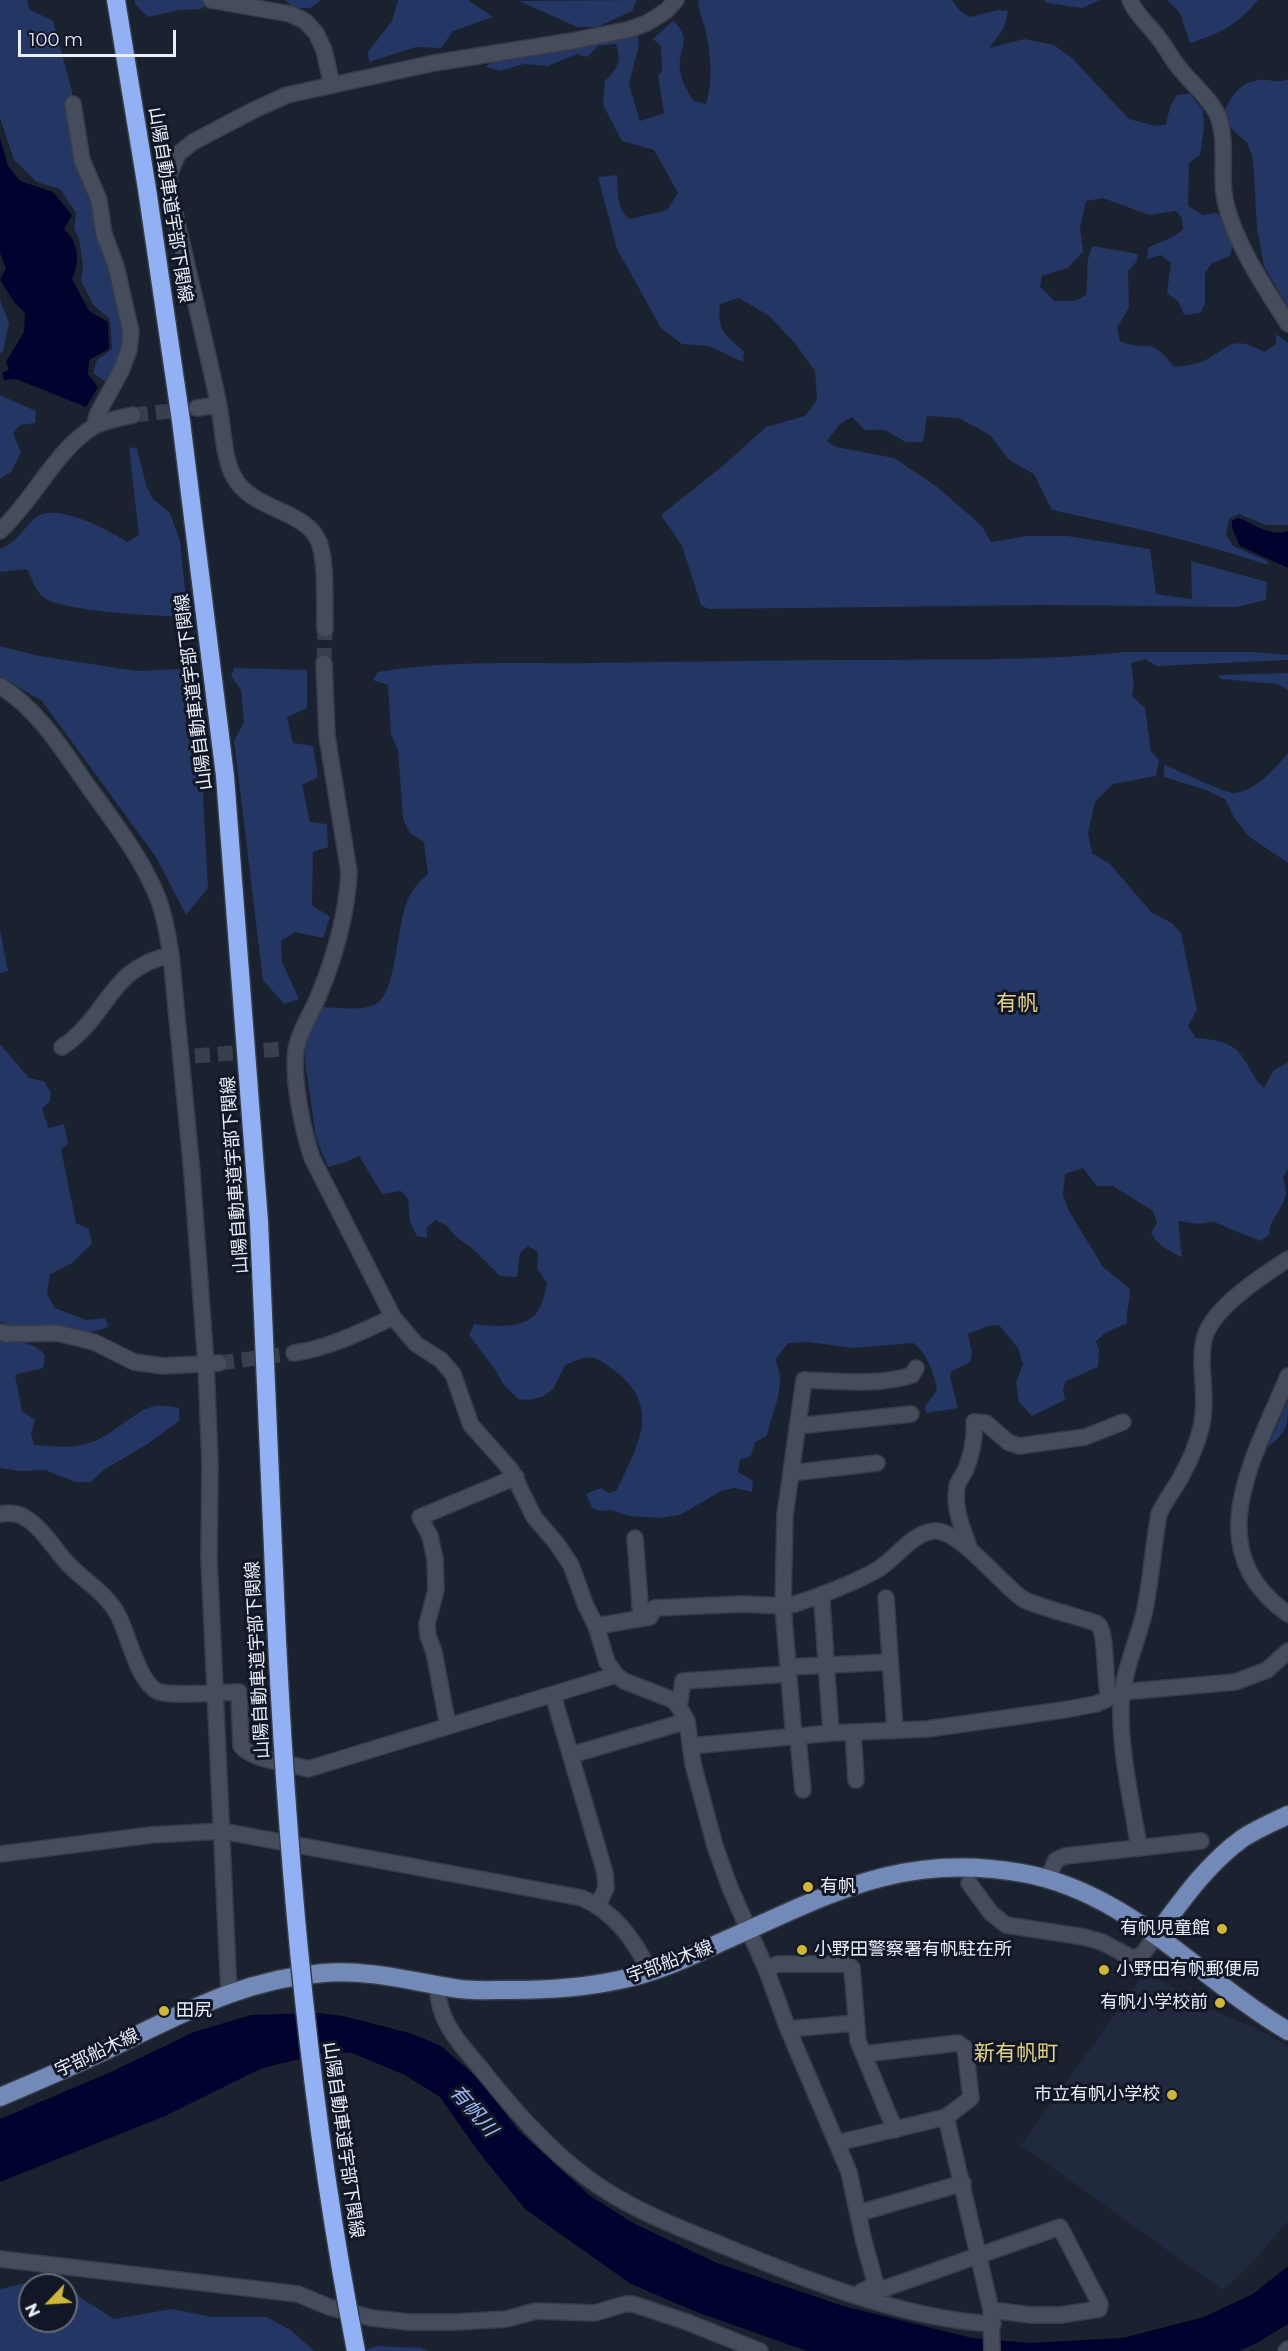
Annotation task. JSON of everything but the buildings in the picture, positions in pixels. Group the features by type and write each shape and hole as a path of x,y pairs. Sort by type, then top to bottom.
{"highway":[{"name":"山陽自動車道宇部下関線","path":"116,0 154,234 206,611 225,776 259,1211 277,1641 294,1911 310,2067 324,2167 356,2351"}],"main road":[{"path":"1157,1934 1202,1878 1226,1853 1243,1839 1288,1815"},
{"name":"宇部船木線","path":"0,2097 87,2059 200,2004 285,1978 344,1971 369,1973 464,1990 543,1990 597,1984 650,1972 832,1892 900,1872 950,1867 994,1869 1048,1878 1108,1903 1157,1934 1239,1999 1288,2031"}],"street":[{"path":"211,0 290,14 305,21 316,33 324,50 332,85"},
{"path":"325,628 322,555 319,542 306,525 252,497 234,477 170,192 168,175 178,154 193,142 287,95 434,63 572,41 631,28 647,23 666,11 676,0"},
{"path":"1130,0 1138,15 1157,36 1180,70 1202,93 1217,116 1222,139 1224,192 1229,214 1236,234 1288,324"},
{"path":"73,104 82,160 99,200 104,234 116,266 131,332 129,350 121,371 98,412 94,426"},
{"path":"197,408 219,405"},
{"path":"0,531 15,516 73,444 94,426 133,416"},
{"path":"324,663 327,736 346,849 348,891 330,967 289,1049 306,1139 312,1158 393,1317 416,1344 441,1360 453,1374 471,1425 516,1477 534,1517 571,1565 596,1626 607,1662 616,1675 624,1681 673,1700 687,1721 700,1796 715,1846 730,1888 766,1969 788,2029 849,2172 876,2285 882,2289 886,2288 1060,2227 1100,2304 1099,2309 1061,2315 1031,2315 993,2321 966,2322 858,2296 756,2259 678,2227 621,2199 588,2178 556,2153 527,2125 443,2019 437,2000 438,1985"},
{"path":"0,686 28,708 45,726 136,854 165,919 188,1057 213,1364 209,1559 229,1994"},
{"path":"62,1047 89,1024 117,984 138,967 153,959 171,955"},
{"path":"1139,1848 1116,1694 1138,1634 1148,1594 1159,1515 1183,1473 1201,1428 1204,1391 1202,1363 1205,1337 1210,1325 1227,1306 1264,1274 1288,1259"},
{"path":"294,1353 310,1351 340,1341 393,1317"},
{"path":"0,1332 7,1334 57,1333 94,1342 134,1362 164,1366 213,1364"},
{"path":"802,1790 783,1606 785,1515 804,1380 856,1382 903,1378 912,1375 916,1368"},
{"path":"1288,1376 1242,1489 1238,1528 1242,1553 1251,1576 1267,1597 1288,1614"},
{"path":"797,1426 911,1414"},
{"path":"970,1551 957,1516 957,1485 965,1470 974,1438 974,1422 986,1423 1008,1442 1019,1446 1085,1437 1123,1422"},
{"path":"791,1473 877,1463"},
{"path":"448,1726 427,1624 436,1590 435,1559 430,1536 420,1517 516,1477"},
{"path":"0,1514 9,1513 22,1516 34,1525 75,1571 109,1602 122,1623 142,1673 148,1684 155,1690 176,1694 239,1692 241,1746 246,1753 256,1757 288,1762 308,1769 616,1675"},
{"path":"596,1626 650,1617 656,1608 742,1604 783,1606 810,1599 876,1571 899,1551 927,1532 938,1530 952,1536 1023,1599 1068,1616 1098,1623 1102,1632 1106,1685 1116,1694"},
{"path":"635,1538 640,1618"},
{"path":"886,1598 895,1730"},
{"path":"822,1602 831,1733"},
{"path":"690,1746 831,1733 927,1729 1063,1710 1096,1704 1116,1694 1235,1682 1268,1670 1288,1651"},
{"path":"679,1707 683,1681 826,1666 890,1662"},
{"path":"553,1695 605,1874 606,1888 598,1905"},
{"path":"571,1755 687,1721"},
{"path":"853,1732 856,1780"},
{"path":"0,1854 150,1835 222,1831 399,1866 582,1898 598,1905 633,1940 650,1972"},
{"path":"1048,1878 1054,1864 1060,1858 1201,1841"},
{"path":"969,1883 997,1920 1017,1928 1084,1937 1102,1942 1132,1958 1142,1954 1157,1934"},
{"path":"766,1969 778,1964 847,1964 852,1968 858,2042 895,2130"},
{"path":"788,2029 856,2023"},
{"path":"837,2143 946,2117 970,2098 965,2049 958,2043 864,2054"},
{"path":"946,2117 993,2321 992,2351"},
{"path":"859,2213 963,2183"},
{"path":"0,2259 298,2294 329,2307 372,2318 408,2322 506,2319 536,2311 595,2313 625,2304 633,2304 687,2322 760,2351"},
{"path":"858,2296 861,2292 876,2285"}],"shaded area":[{"path":"0,0 27,0 29,9 53,21 72,91 72,131 91,192 125,324 122,353 106,382 93,373 97,360 112,349 110,319 94,306 81,281 83,265 79,239 74,228 76,213 60,189 37,182 14,160 0,118"},
{"path":"135,0 212,0 201,9 179,10 148,17 135,4"},
{"path":"284,0 321,0 310,8 295,8"},
{"path":"398,0 468,0 493,17 453,31 441,48 416,47 369,62 368,52 392,21"},
{"path":"637,0 632,11 597,27 577,27 519,1"},
{"path":"698,0 952,0 960,11 970,17 998,10 1008,11 1004,28 989,48 1024,39 1054,45 1073,59 1129,119 1156,126 1166,124 1170,107 1177,95 1190,94 1203,110 1204,128 1200,155 1189,163 1188,206 1203,215 1215,213 1223,216 1233,244 1230,256 1211,264 1205,273 1205,304 1200,313 1184,315 1179,302 1167,293 1171,263 1161,255 1147,259 1148,248 1171,238 1183,229 1182,218 1176,211 1149,215 1103,198 1086,201 1080,228 1083,252 1068,268 1042,276 1040,287 1055,301 1075,301 1086,295 1088,263 1093,246 1138,254 1137,261 1128,271 1129,307 1117,328 1120,341 1154,347 1174,367 1198,363 1235,344 1242,343 1264,352 1276,344 1276,334 1288,343 1288,525 1266,525 1239,514 1229,519 1226,535 1233,546 1267,561 1268,565 1188,541 1052,510 1034,474 1009,460 990,435 959,418 927,416 923,442 906,442 885,430 865,430 852,417 840,424 827,441 836,447 894,458 936,486 982,526 991,542 1027,536 1067,536 1150,549 1156,594 1192,599 1191,561 1267,582 1266,600 1236,607 1050,605 708,609 701,605 682,546 661,515 725,464 766,427 805,416 817,400 815,371 794,342 769,316 739,298 720,304 719,313 721,326 727,336 744,352 743,362 709,346 682,344 661,328 617,249 598,177 617,175 620,205 630,219 667,210 678,193 654,150 622,141 603,105 605,81 616,68 619,60 616,44 598,46 587,57 577,54 548,66 524,64 499,71 486,67 494,59 638,36 639,45 629,84 640,121 664,113 658,76 662,70 661,46 653,39 673,21 683,33 684,39 680,63 683,82 694,101 706,104 710,86 710,59"},
{"path":"1044,0 1100,0 1082,8 1047,3"},
{"path":"1167,0 1258,0 1228,28 1190,43 1180,13"},
{"path":"1288,79 1288,308 1264,266 1257,229 1253,160 1248,144 1232,129 1224,113 1233,96 1247,84 1260,80"},
{"path":"0,299 9,323 3,351 0,354"},
{"path":"0,395 36,411 35,423 20,425 13,433 21,452 11,472 0,479"},
{"path":"129,447 137,449 147,488 153,499 170,513 180,541 188,617 89,610 69,606 43,597 27,569 0,572 0,549 15,539 35,518 44,514 55,513 81,519 127,542 139,535"},
{"path":"0,646 39,656 137,671 182,669 193,683 186,704 186,731 202,775 208,888 186,915 156,857 42,701 0,676"},
{"path":"1125,652 1253,652 1288,655 1288,660 1157,666 1145,659 1131,663 1134,685 1132,696 1145,708 1151,751 1159,760 1156,776 1113,784 1095,802 1088,833 1092,853 1110,864 1152,913 1172,923 1181,933 1197,1010 1188,1026 1196,1038 1214,1040 1234,1048 1264,1088 1273,1071 1288,1062 1288,1169 1283,1178 1286,1193 1271,1224 1269,1235 1260,1241 1214,1222 1198,1224 1178,1221 1182,1257 1164,1248 1151,1233 1157,1223 1153,1211 1113,1186 1097,1186 1083,1168 1065,1174 1063,1195 1069,1211 1103,1267 1130,1289 1127,1323 1105,1333 1096,1341 1099,1350 1098,1367 1066,1381 1063,1389 1065,1400 1032,1416 1019,1402 1016,1382 1023,1364 1018,1348 999,1325 988,1326 968,1334 972,1353 970,1362 952,1371 950,1377 958,1408 927,1413 924,1408 937,1390 936,1384 926,1357 913,1343 853,1348 808,1342 788,1343 775,1360 779,1369 780,1388 767,1436 755,1442 751,1456 740,1460 738,1472 753,1481 752,1492 735,1488 721,1491 680,1515 660,1518 629,1516 611,1510 599,1511 592,1508 586,1494 601,1488 609,1493 617,1490 638,1443 642,1428 642,1413 638,1399 630,1385 602,1361 586,1358 565,1365 554,1388 544,1396 529,1400 518,1399 504,1385 469,1335 474,1324 511,1325 528,1320 535,1314 540,1307 547,1283 537,1268 538,1252 528,1246 520,1253 517,1277 500,1276 472,1248 457,1238 447,1226 436,1220 427,1227 427,1238 417,1236 410,1221 408,1198 401,1191 382,1194 359,1156 328,1167 316,1138 305,1061 306,1034 320,1007 363,1008 376,1004 383,997 393,970 405,906 414,889 428,874 424,842 410,833 403,819 398,750 391,734 388,685 373,680 378,672 457,664 996,659"},
{"path":"234,668 307,670 307,708 287,717 293,743 313,746 318,777 302,785 310,822 327,824 328,847 313,852 312,905 330,917 323,938 295,932 281,941 282,962 299,999 284,1004 263,980 234,741 244,722 241,690 231,676"},
{"path":"1288,673 1288,690 1277,684 1221,679 1218,675"},
{"path":"1288,753 1288,863 1248,836 1234,817 1225,799 1206,790 1164,777 1164,765 1228,792 1241,792 1257,784"},
{"path":"0,930 8,971 0,973"},
{"path":"0,1044 29,1078 44,1081 51,1093 50,1101 42,1109 49,1128 64,1124 68,1144 61,1149 76,1223 89,1229 92,1244 72,1263 50,1274 47,1294 55,1308 86,1320 105,1318 109,1327 91,1332 9,1326 0,1321"},
{"path":"0,1341 30,1345 41,1350 45,1355 43,1368 15,1375 22,1411 35,1420 31,1434 34,1445 80,1446 105,1436 140,1412 156,1406 179,1408 179,1421 149,1443 102,1471 91,1482 76,1482 45,1470 21,1471 0,1468"},
{"path":"1288,1400 1288,1417 1285,1428 1267,1448"},
{"name":"市立有帆小学校","path":"1146,1975 1176,1988 1209,2009 1251,2026 1288,2046 1288,2221 1253,2262 1223,2290 1021,2145 1141,1978"},
{"path":"18,2285 18,2333 78,2333 78,2295 114,2319 172,2309 212,2317 266,2317 291,2330 314,2351 0,2351 0,2289"},
{"path":"377,2346 421,2348 429,2351 362,2351"}],"water":[{"path":"0,138 8,166 20,181 53,192 72,215 64,229 73,240 77,252 72,279 89,311 108,322 109,349 89,360 88,374 98,387 86,407 16,379 4,380 2,373 9,370 6,362 24,332 25,313 14,302 0,280 6,268 0,253"},
{"path":"1238,518 1275,533 1288,531 1288,568 1240,546 1232,528 1232,521"},
{"name":"有帆川","path":"318,2013 343,2016 413,2034 441,2046 480,2080 518,2130 589,2195 633,2223 717,2263 843,2306 972,2338 1030,2343 1123,2338 1204,2317 1253,2294 1288,2266 1288,2324 1239,2351 807,2351 694,2311 631,2284 525,2209 478,2151 440,2097 405,2075 352,2053 325,2053 262,2068 165,2116 0,2182 0,2119 111,2072 194,2032 251,2015"}],"tunnel":[{"path":"133,415 190,409"},
{"path":"324,663 325,629"},
{"path":"195,1056 282,1049"},
{"path":"219,1363 294,1353"}],"place":[{"name":"有帆","path":"808,1887"},
{"name":"有帆児童館","path":"1222,1929"},
{"name":"小野田警察署有帆駐在所","path":"802,1950"},
{"name":"小野田有帆郵便局","path":"1104,1970"},
{"name":"有帆小学校前","path":"1220,2003"},
{"name":"田尻","path":"164,2011"},
{"name":"市立有帆小学校","path":"1172,2095"}],"district":[{"name":"有帆","path":"1017,1004"},
{"name":"新有帆町","path":"1016,2054"}]}
